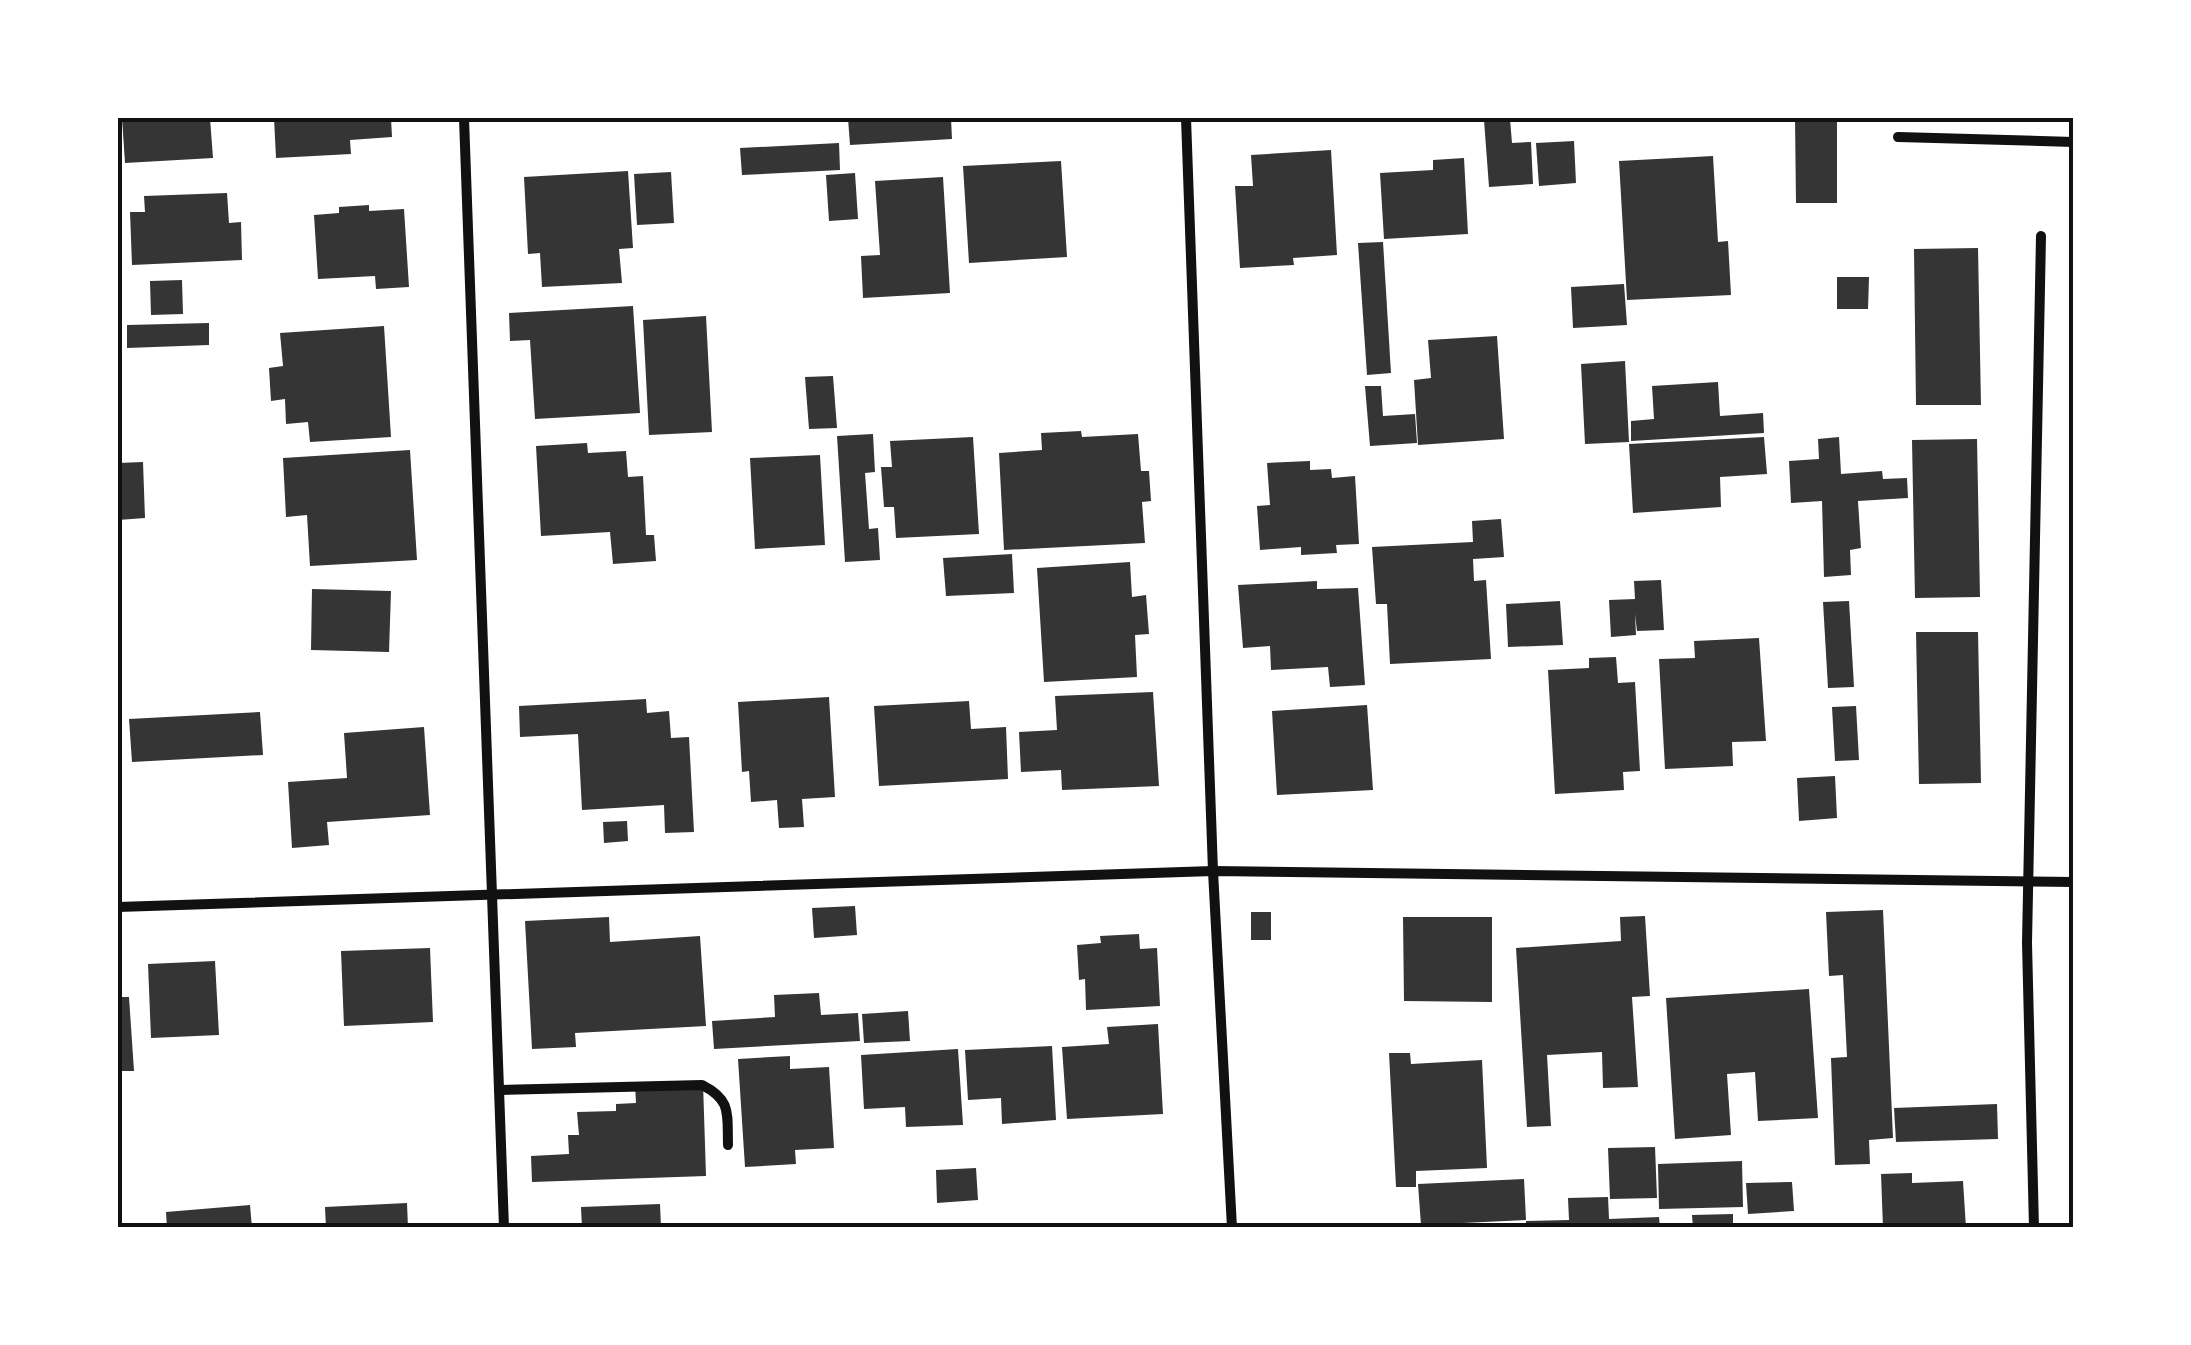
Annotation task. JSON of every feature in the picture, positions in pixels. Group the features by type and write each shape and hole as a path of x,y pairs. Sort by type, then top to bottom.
{"street":[{"path":"464,118 504,1228"},
{"path":"1186,118 1213,872 1232,1228"},
{"path":"1898,137 2074,142"},
{"path":"2034,1228 2026,943 2041,236"},
{"path":"118,907 1213,872 2074,882"},
{"path":"499,1090 702,1084 726,1104 728,1144"}],"building":[{"path":"122,118 210,118 213,158 125,163"},
{"path":"274,118 391,118 392,137 350,140 351,154 276,158"},
{"path":"848,118 951,118 952,139 850,145"},
{"path":"1795,118 1837,118 1837,203 1796,203"},
{"path":"1510,119 1512,143 1531,142 1533,184 1489,187 1484,120"},
{"path":"1574,141 1576,183 1539,186 1536,143"},
{"path":"839,143 840,170 742,175 740,148"},
{"path":"1331,150 1337,255 1293,258 1294,265 1240,268 1235,186 1253,186 1251,155"},
{"path":"1713,156 1718,242 1728,241 1731,295 1627,300 1619,161"},
{"path":"1464,158 1468,234 1384,239 1380,173 1433,170 1433,160"},
{"path":"1061,161 1067,257 969,263 963,166"},
{"path":"628,171 633,248 619,249 622,283 542,287 540,253 528,254 524,177"},
{"path":"671,172 674,223 637,225 634,174"},
{"path":"855,173 858,219 829,221 826,175"},
{"path":"943,177 950,293 863,298 861,256 880,255 875,181"},
{"path":"227,193 229,223 241,222 242,260 132,265 130,212 145,212 144,196"},
{"path":"369,205 369,211 404,209 409,287 376,289 375,276 318,279 314,215 339,213 339,207"},
{"path":"1383,242 1391,373 1367,375 1358,243"},
{"path":"1978,248 1981,405 1916,405 1914,249"},
{"path":"1837,277 1869,277 1868,309 1837,309"},
{"path":"182,280 183,314 151,315 150,281"},
{"path":"1624,284 1627,325 1573,328 1571,287"},
{"path":"633,306 640,413 535,419 530,340 510,341 509,313"},
{"path":"706,316 712,432 649,435 643,320"},
{"path":"209,323 209,345 127,348 127,325"},
{"path":"384,326 391,437 310,442 308,422 286,424 285,399 271,401 269,368 283,366 280,333"},
{"path":"1497,336 1504,439 1418,445 1414,380 1431,378 1428,340"},
{"path":"1625,361 1629,442 1585,444 1581,364"},
{"path":"833,376 837,428 809,429 805,377"},
{"path":"1718,382 1720,416 1763,413 1764,433 1631,441 1631,421 1654,419 1652,386"},
{"path":"1365,386 1381,386 1383,416 1415,414 1417,443 1370,446"},
{"path":"1081,431 1082,437 1138,434 1141,471 1149,471 1151,501 1142,502 1145,543 1004,550 999,453 1042,450 1041,433"},
{"path":"873,434 875,472 865,473 869,529 878,528 880,560 845,562 837,436"},
{"path":"973,437 979,534 896,538 894,507 884,507 881,467 892,467 890,441"},
{"path":"1764,437 1767,474 1720,477 1721,507 1633,513 1629,444"},
{"path":"1839,437 1841,474 1882,471 1883,479 1907,478 1908,498 1858,501 1861,548 1850,550 1851,575 1824,577 1822,501 1791,503 1789,461 1819,459 1818,439"},
{"path":"1977,439 1980,597 1915,598 1912,440"},
{"path":"587,443 588,453 626,451 628,477 643,476 646,535 654,535 656,561 613,564 610,532 541,536 536,446"},
{"path":"410,450 417,560 310,566 307,515 286,517 283,458"},
{"path":"820,455 825,545 755,549 750,458"},
{"path":"1310,461 1310,470 1331,469 1332,478 1355,476 1359,544 1336,545 1337,553 1301,555 1301,547 1260,550 1257,506 1270,505 1267,463"},
{"path":"143,462 145,518 118,520 118,463"},
{"path":"1501,519 1504,557 1473,559 1474,581 1486,580 1491,659 1390,664 1387,604 1376,604 1372,547 1473,542 1472,521"},
{"path":"1012,554 1014,593 946,596 943,558"},
{"path":"1130,562 1132,597 1146,595 1149,634 1135,635 1137,677 1044,682 1037,568"},
{"path":"1661,580 1664,630 1637,631 1635,614 1636,635 1611,637 1609,600 1635,599 1634,581"},
{"path":"1317,581 1317,589 1358,588 1365,685 1330,687 1328,667 1271,670 1270,646 1243,648 1238,585"},
{"path":"312,589 391,591 389,652 311,650"},
{"path":"1560,601 1563,645 1508,647 1506,604"},
{"path":"1849,601 1854,687 1828,688 1823,602"},
{"path":"1916,632 1978,632 1981,783 1919,784"},
{"path":"1759,638 1766,741 1732,742 1733,766 1665,769 1659,659 1695,658 1694,641"},
{"path":"1616,657 1618,683 1635,682 1640,771 1623,772 1624,790 1555,794 1548,670 1589,668 1589,658"},
{"path":"1153,692 1159,786 1062,790 1061,770 1021,772 1019,732 1057,730 1055,696"},
{"path":"829,697 835,797 802,799 804,827 779,828 777,800 751,802 749,771 742,772 738,702"},
{"path":"646,699 647,713 669,711 671,738 689,737 694,832 665,833 664,805 582,810 578,734 520,737 519,706"},
{"path":"969,701 971,729 1006,727 1008,779 879,786 874,706"},
{"path":"1367,705 1373,790 1277,795 1272,711"},
{"path":"1856,706 1859,760 1835,761 1832,707"},
{"path":"260,712 263,755 132,762 129,719"},
{"path":"424,727 430,815 327,822 329,845 292,848 288,782 347,778 344,733"},
{"path":"1835,776 1837,818 1799,821 1797,778"},
{"path":"627,821 628,841 604,843 603,822"},
{"path":"855,906 857,935 814,938 812,908"},
{"path":"1883,910 1893,1138 1869,1140 1870,1164 1835,1165 1831,1058 1847,1057 1843,975 1829,976 1826,912"},
{"path":"1251,912 1271,912 1271,940 1251,940"},
{"path":"1645,916 1650,996 1632,997 1638,1087 1603,1088 1602,1052 1547,1055 1551,1126 1527,1127 1516,948 1621,941 1620,917"},
{"path":"609,917 610,942 700,936 706,1026 575,1033 576,1047 532,1049 525,921"},
{"path":"1403,917 1492,917 1492,1002 1404,1001"},
{"path":"1139,934 1140,949 1157,948 1160,1006 1086,1010 1085,979 1079,980 1077,945 1101,943 1100,936"},
{"path":"430,948 433,1022 344,1026 341,951"},
{"path":"215,961 219,1035 151,1038 148,964"},
{"path":"1809,989 1818,1118 1758,1121 1755,1072 1727,1074 1731,1135 1675,1139 1666,998"},
{"path":"819,993 821,1015 858,1013 860,1041 714,1049 712,1021 775,1017 774,995"},
{"path":"118,997 129,997 134,1071 118,1071"},
{"path":"908,1011 910,1041 864,1043 862,1014"},
{"path":"1158,1024 1163,1114 1067,1119 1062,1047 1109,1044 1107,1027"},
{"path":"1052,1046 1056,1120 1002,1124 1001,1098 968,1100 965,1050"},
{"path":"958,1049 963,1125 906,1127 905,1107 864,1109 861,1055"},
{"path":"1389,1053 1410,1053 1411,1064 1482,1060 1487,1168 1416,1171 1416,1187 1396,1187"},
{"path":"790,1056 790,1069 829,1067 834,1148 795,1150 796,1164 745,1167 738,1059"},
{"path":"703,1083 706,1176 532,1182 531,1156 569,1154 568,1135 579,1135 577,1112 616,1111 616,1104 636,1103 635,1085"},
{"path":"1997,1104 1998,1139 1896,1142 1894,1108"},
{"path":"1655,1147 1657,1198 1610,1199 1608,1148"},
{"path":"1742,1161 1743,1207 1659,1209 1658,1164"},
{"path":"976,1168 978,1200 937,1203 936,1170"},
{"path":"1912,1173 1912,1183 1963,1181 1966,1228 1883,1228 1881,1174"},
{"path":"1524,1179 1526,1220 1421,1225 1418,1184"},
{"path":"1792,1182 1794,1211 1748,1214 1746,1183"},
{"path":"1608,1197 1609,1219 1659,1217 1660,1228 1526,1228 1526,1221 1569,1220 1568,1198"},
{"path":"407,1203 408,1228 326,1228 325,1207"},
{"path":"660,1204 661,1228 582,1228 581,1207"},
{"path":"250,1205 252,1228 167,1228 166,1212"},
{"path":"1733,1214 1733,1228 1693,1228 1692,1215"}]}
